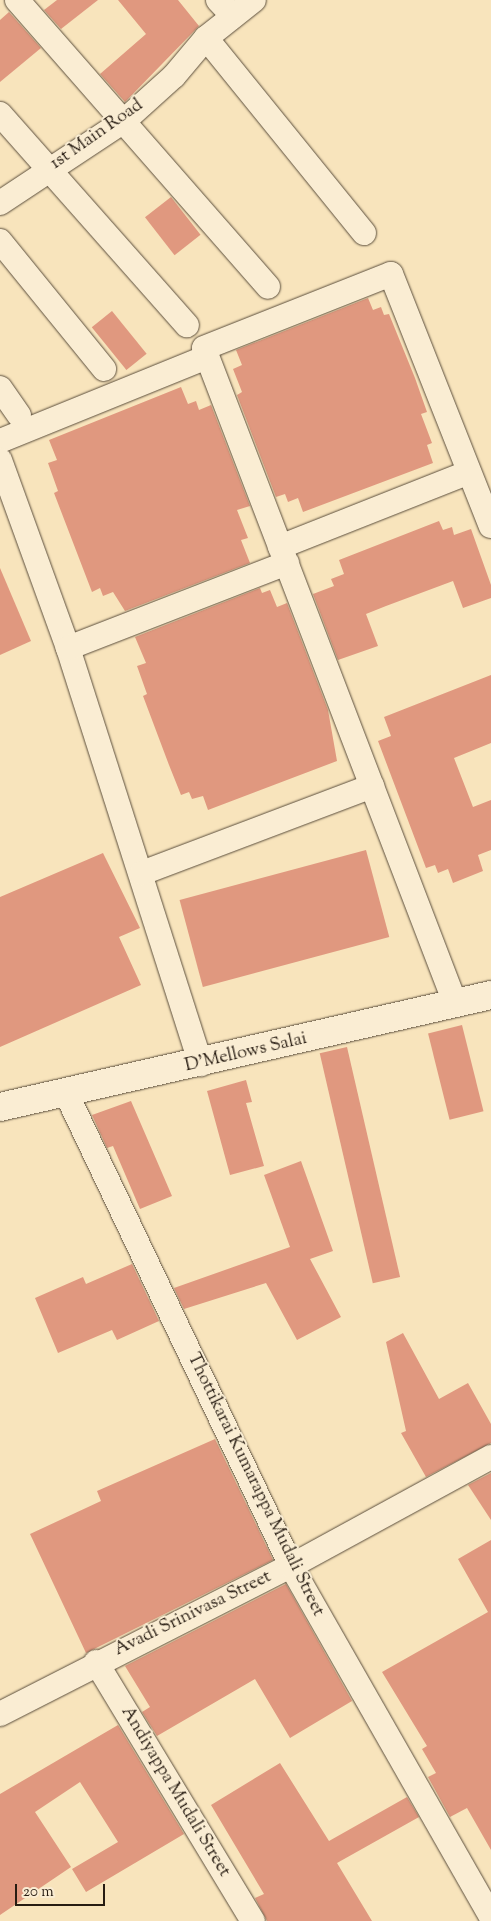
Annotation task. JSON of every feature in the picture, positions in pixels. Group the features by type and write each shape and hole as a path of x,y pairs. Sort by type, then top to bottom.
{"main road":[{"name":"D'Mellows Salai","path":"0,1107 67,1095 491,995"}],"street":[{"path":"17,0 268,287"},
{"name":"1st Main Road","path":"0,203 46,170 124,121 174,76 206,38 225,8 254,0"},
{"path":"206,38 364,233"},
{"path":"0,114 46,170 188,324"},
{"path":"0,240 104,369"},
{"path":"455,1003 204,348 391,274 491,526"},
{"path":"0,441 207,357"},
{"path":"0,388 18,415"},
{"path":"0,460 68,648 142,873 201,1064"},
{"path":"68,648 469,472"},
{"path":"142,873 372,786"},
{"name":"Thottikarai Kumarappa Mudali Street","path":"67,1095 291,1566 491,1916"},
{"name":"Avadi Srinivasa Street","path":"0,1714 96,1662 291,1566 491,1457"},
{"name":"Andiyappa Mudali Street","path":"96,1662 254,1921"}],"building":[{"path":"57,0 98,0 61,29 44,10"},
{"path":"118,0 178,0 199,26 125,102 100,74 146,34"},
{"path":"9,12 41,48 0,82 0,20"},
{"path":"171,197 201,235 175,255 145,217"},
{"path":"368,298 373,310 381,307 384,315 389,314 415,378 427,412 421,414 432,443 427,445 433,463 303,512 298,498 288,502 285,494 276,497 237,395 242,392 233,369 242,365 236,350"},
{"path":"112,311 147,354 126,370 92,327"},
{"path":"181,387 188,404 196,401 199,410 211,405 250,506 237,510 248,538 241,540 250,563 125,611 113,592 103,596 100,588 92,592 54,493 58,491 48,463 57,460 49,440"},
{"path":"439,521 443,530 452,527 454,535 471,529 491,585 491,598 463,608 453,581 366,614 378,646 338,660 313,594 334,586 331,579 344,574 339,560"},
{"path":"0,568 31,641 0,655"},
{"path":"260,588 262,593 270,590 277,607 287,603 328,710 337,761 208,810 203,796 192,799 189,792 181,795 143,696 147,694 137,666 146,663 135,637"},
{"path":"491,675 491,743 454,758 473,807 491,800 491,850 478,855 483,871 453,883 448,869 438,873 435,865 426,868 378,741 391,736 384,717"},
{"path":"366,850 389,937 203,987 180,900"},
{"path":"103,853 140,928 119,937 141,985 0,1047 0,897"},
{"path":"462,1025 484,1111 450,1120 428,1033"},
{"path":"347,1047 400,1277 373,1283 320,1053"},
{"path":"246,1080 252,1102 246,1103 264,1166 230,1175 207,1091"},
{"path":"131,1101 172,1196 140,1209 113,1146 107,1148 92,1115"},
{"path":"301,1161 333,1251 310,1259 341,1317 297,1340 266,1283 184,1309 174,1288 290,1247 264,1175"},
{"path":"132,1264 159,1321 117,1340 112,1330 58,1353 35,1298 83,1277 86,1284"},
{"path":"403,1333 439,1399 468,1383 491,1424 491,1443 426,1477 401,1433 406,1431 386,1342"},
{"path":"215,1439 273,1560 86,1653 30,1534 101,1501 97,1491"},
{"path":"491,1473 491,1520 468,1485"},
{"path":"491,1540 491,1850 467,1808 450,1817 428,1777 436,1773 422,1749 427,1746 382,1672 488,1612 458,1559"},
{"path":"286,1584 352,1701 290,1738 255,1679 157,1736 142,1712 150,1707 125,1666"},
{"path":"118,1725 184,1834 86,1892 72,1869 118,1842 80,1782 35,1812 71,1867 0,1915 0,1794"},
{"path":"280,1763 329,1841 407,1797 419,1817 337,1863 372,1921 267,1921 255,1898 264,1894 211,1805"}]}
